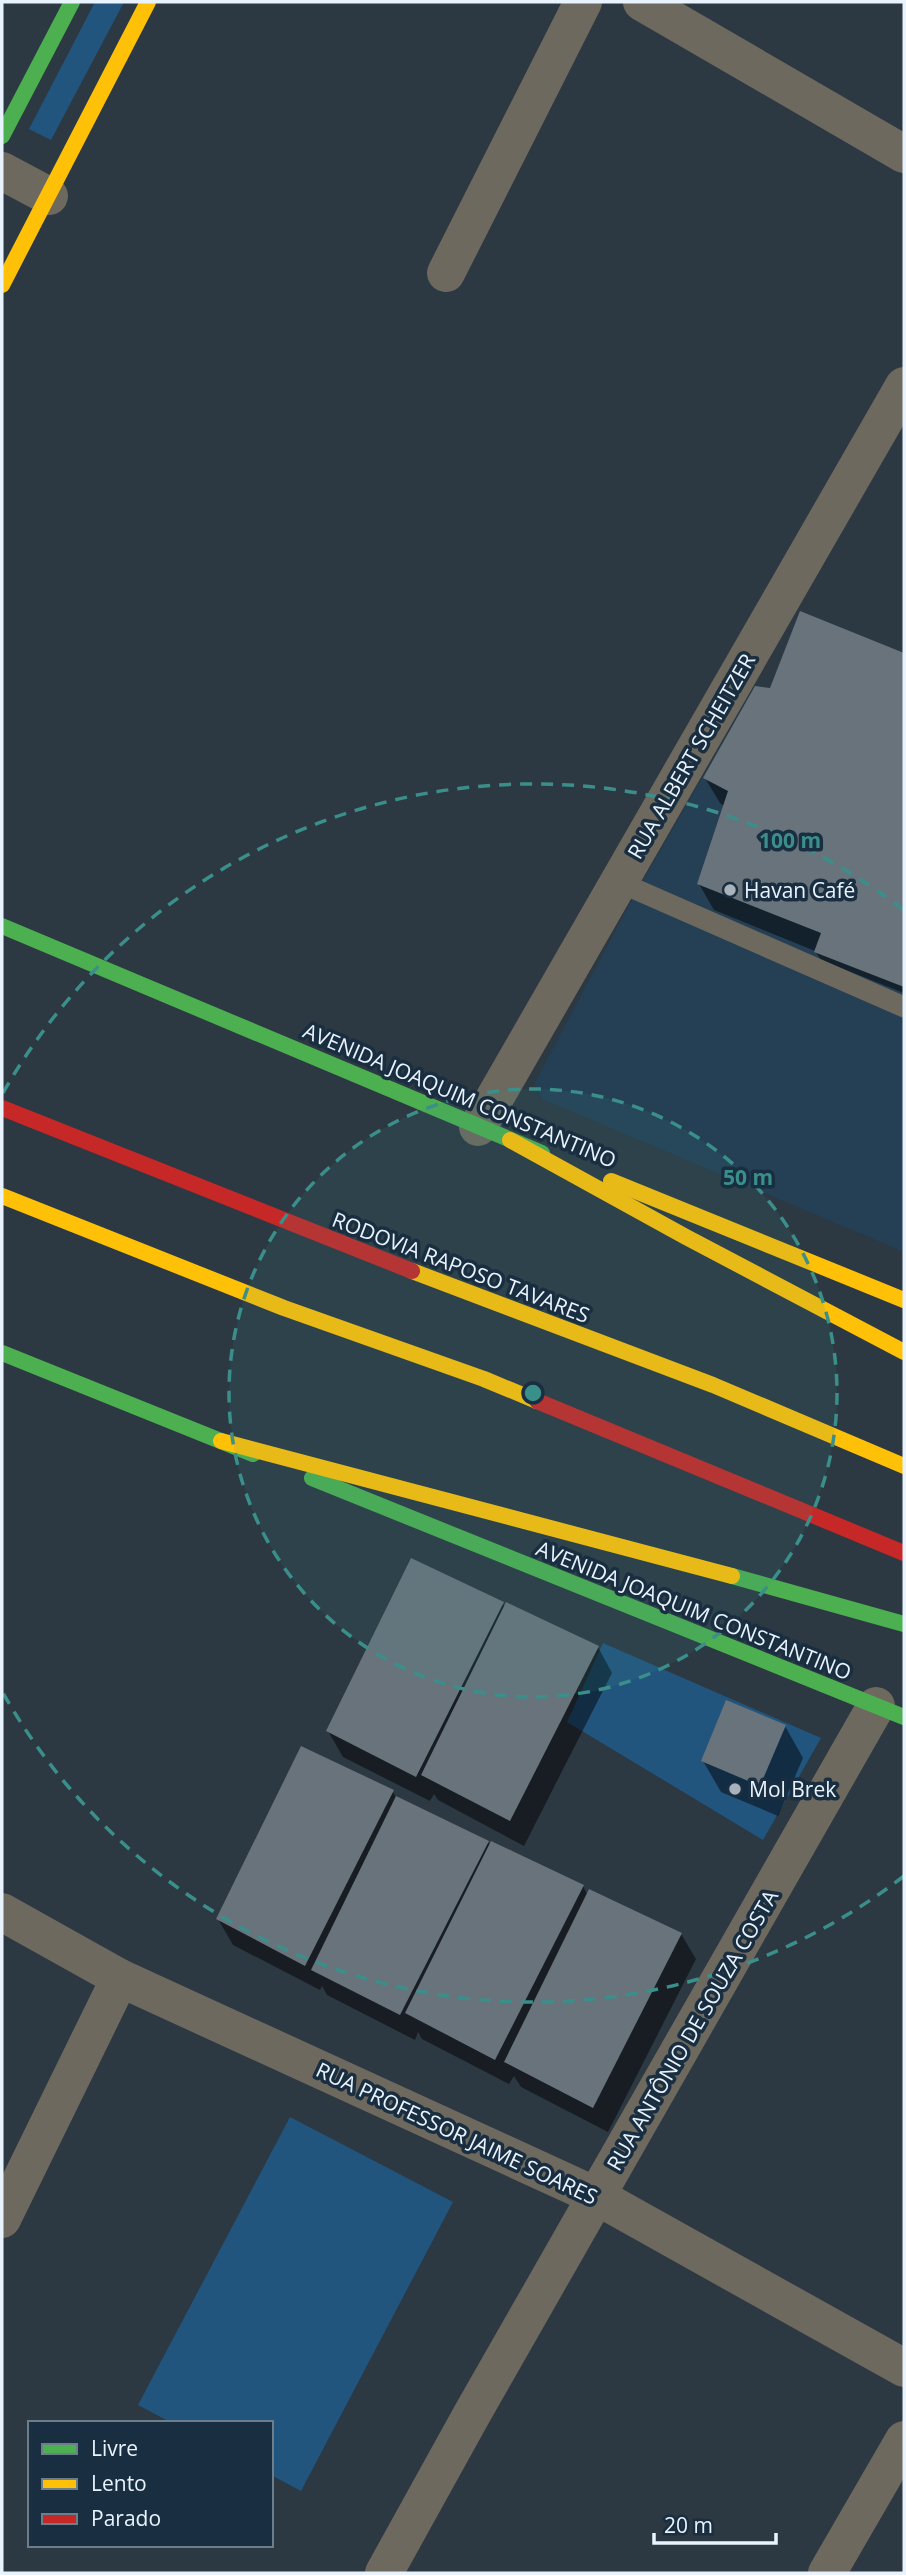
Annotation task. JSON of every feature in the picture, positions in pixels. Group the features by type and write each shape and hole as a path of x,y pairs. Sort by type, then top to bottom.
{"main road":[{"path":"2,136 72,2"},
{"path":"2,285 148,2"},
{"name":"AVENIDA JOAQUIM CONSTANTINO","path":"2,926 494,1133 904,1300"},
{"name":"RODOVIA RAPOSO TAVARES","path":"2,1108 449,1286 712,1385 904,1466"},
{"path":"494,1133 904,1352"},
{"path":"2,1196 284,1308 484,1379 904,1553"},
{"name":"AVENIDA JOAQUIM CONSTANTINO","path":"2,1353 890,1712"},
{"path":"221,1441 690,1564 904,1624"}],"street":[{"path":"446,273 583,2"},
{"path":"642,2 904,154"},
{"path":"2,171 49,195"},
{"name":"RUA ALBERT SCHEITZER","path":"494,1133 619,882 904,386"},
{"name":"RUA ANTÔNIO DE SOUZA COSTA","path":"384,2573 472,2414 598,2197 890,1712"},
{"name":"RUA PROFESSOR JAIME SOARES","path":"2,1912 120,1978 598,2197 904,2368"},
{"path":"2,2220 120,1978"},
{"path":"827,2573 904,2440"}],"lane":[{"path":"619,882 904,1007"}],"shaded area":[{"path":"95,2 124,2 51,140 29,129"},
{"path":"800,611 904,653 904,1252 542,1099 534,1084 629,905 755,686 770,688"},
{"name":"Mol Brek","path":"603,1643 821,1738 763,1840 567,1722"},
{"path":"290,2117 453,2202 301,2491 273,2476 273,2421 168,2421 138,2405"}],"building":[{"path":"800,611 904,653 904,987 814,952 821,933 697,884 728,791 703,778 755,686 770,688"},
{"path":"411,1558 504,1602 416,1777 326,1731"},
{"path":"506,1602 599,1646 510,1821 421,1775"},
{"path":"726,1700 786,1725 760,1786 701,1761"},
{"path":"301,1746 394,1790 305,1966 216,1919"},
{"path":"396,1796 489,1841 400,2015 311,1970"},
{"path":"491,1841 584,1885 495,2060 405,2013"},
{"path":"589,1889 682,1933 593,2108 504,2062"}],"traffic: fast":[{"path":"2,136 72,2"},
{"path":"2,926 542,1153"},
{"path":"2,1353 253,1454"},
{"path":"312,1478 904,1717"},
{"path":"732,1576 904,1624"}],"traffic: slow":[{"path":"2,285 148,2"},
{"path":"510,1140 904,1352"},
{"path":"611,1181 904,1300"},
{"path":"2,1196 284,1308 484,1379 537,1401"},
{"path":"412,1271 713,1385 904,1466"},
{"path":"221,1441 732,1576"}],"traffic: jam":[{"path":"2,1108 412,1271"},
{"path":"537,1401 904,1553"}],"place":[{"name":"Havan Café","path":"730,890"},
{"name":"Mol Brek","path":"735,1789"}]}
